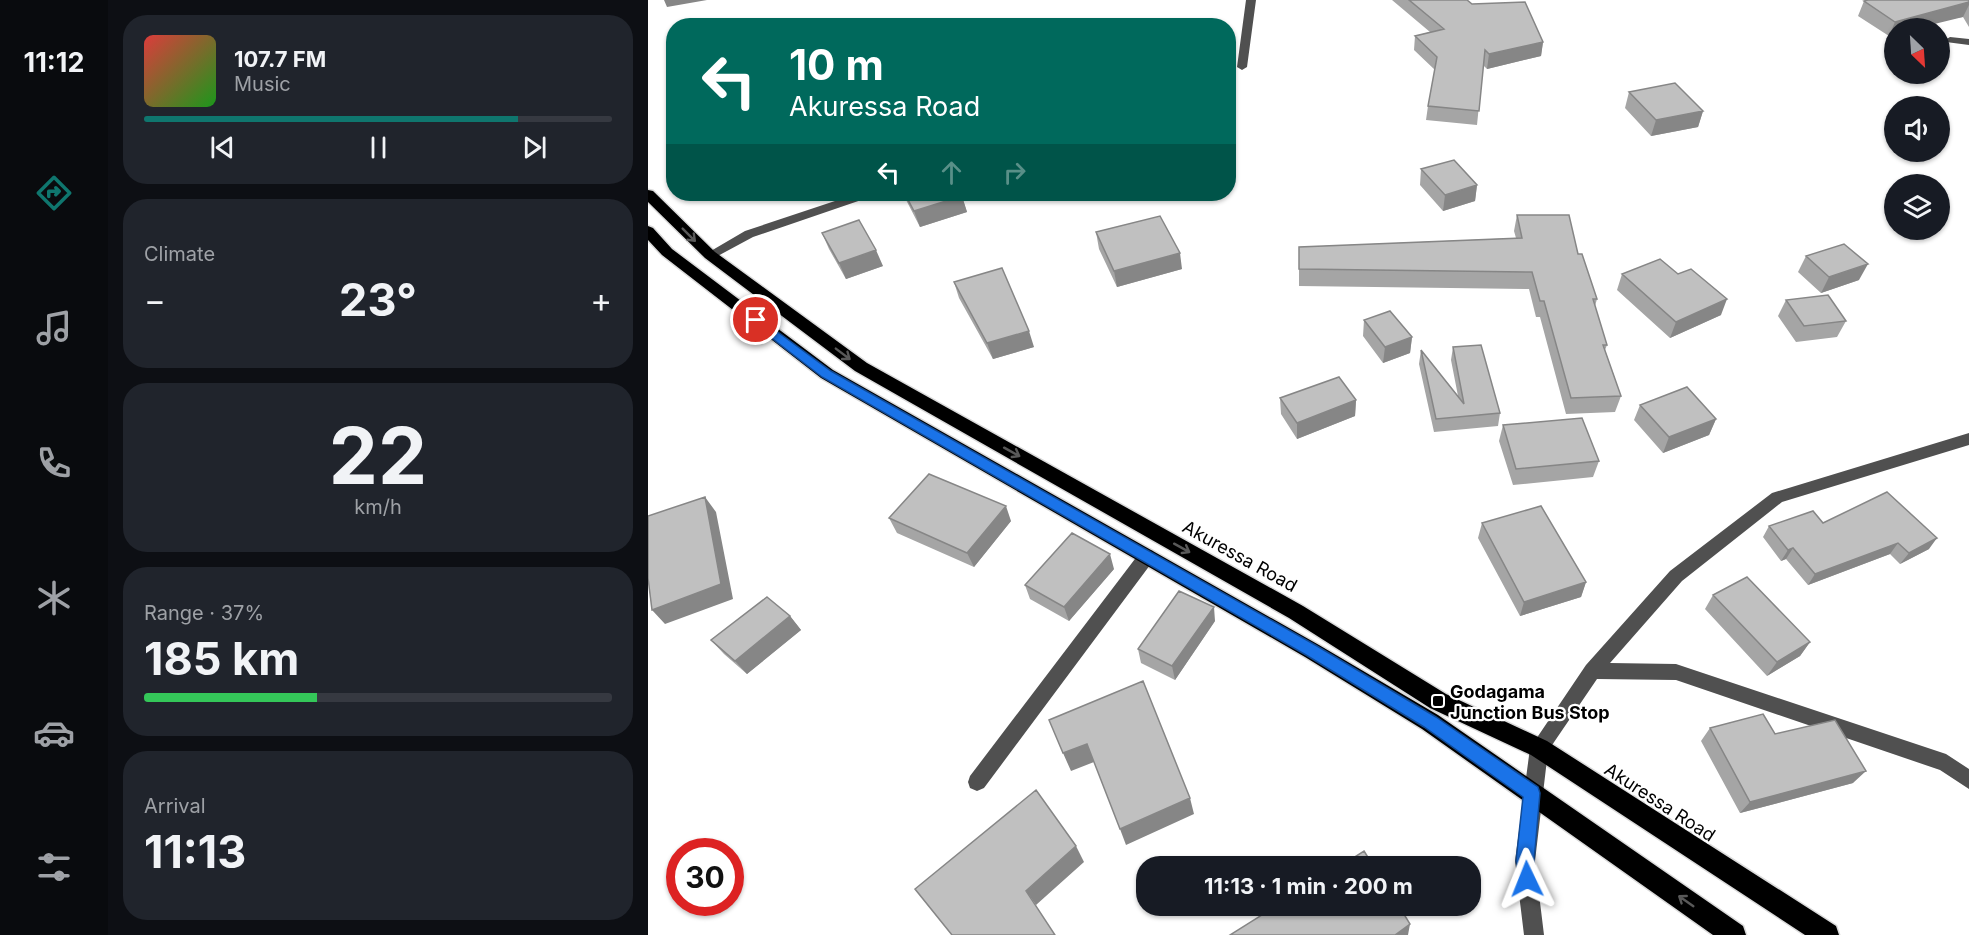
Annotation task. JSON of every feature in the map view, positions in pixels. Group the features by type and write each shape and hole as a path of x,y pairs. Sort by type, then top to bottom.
{"highway":[{"name":"Akuressa Road","path":"648,194 710,255 861,368 1296,612 1438,701 1539,748 1827,935"},
{"path":"648,231 667,252 827,374 1312,651 1430,722 1734,935"}],"street":[{"path":"1242,67 1251,0"},
{"path":"1950,40 1969,42"},
{"path":"710,255 749,234 846,201"},
{"path":"1534,935 1525,861 1539,748 1592,671 1676,576 1777,497 1969,439"},
{"path":"977,782 1147,556"},
{"path":"1592,671 1676,672 1946,763 1969,780"}],"building":[{"path":"1409,0 1467,0 1472,4 1525,2 1543,42 1489,54 1485,50 1479,111 1428,106 1437,57 1415,36 1444,29"},
{"path":"1969,0 1969,2 1910,18 1889,18 1864,1"},
{"path":"1675,83 1703,111 1656,120 1629,92"},
{"path":"1454,160 1477,185 1445,195 1421,169"},
{"path":"909,201 946,201 914,211"},
{"path":"1517,215 1569,215 1578,254 1582,254 1597,299 1593,299 1607,345 1603,345 1621,396 1571,398 1544,301 1540,301 1532,272 1299,269 1299,247 1522,238"},
{"path":"1160,216 1180,253 1114,271 1096,232"},
{"path":"859,220 876,250 839,263 822,233"},
{"path":"1844,244 1868,264 1829,277 1806,256"},
{"path":"1660,259 1678,274 1691,269 1727,299 1676,322 1622,274"},
{"path":"1002,268 1029,331 987,343 954,282"},
{"path":"1828,295 1846,321 1804,326 1786,300"},
{"path":"1390,311 1412,337 1385,347 1364,320"},
{"path":"1481,345 1500,413 1436,419 1421,350 1464,404 1453,347"},
{"path":"1339,377 1356,400 1297,423 1280,398"},
{"path":"1687,387 1716,419 1669,437 1640,405"},
{"path":"1582,418 1599,461 1516,469 1503,425"},
{"path":"929,474 1006,506 967,553 889,518"},
{"path":"1887,492 1937,538 1909,553 1898,543 1815,574 1793,548 1788,550 1769,526 1813,511 1823,523"},
{"path":"705,497 721,584 652,610 648,578 648,516"},
{"path":"1541,506 1586,582 1524,602 1482,523"},
{"path":"1072,533 1110,554 1064,607 1025,585"},
{"path":"1747,577 1810,642 1777,662 1713,595"},
{"path":"1179,591 1214,607 1172,666 1138,649"},
{"path":"767,597 790,616 735,661 711,640"},
{"path":"1143,681 1190,798 1120,829 1087,744 1063,753 1049,720"},
{"path":"1763,714 1775,734 1835,720 1866,771 1750,802 1710,728"},
{"path":"1036,790 1076,846 1026,891 1055,935 952,935 915,889"},
{"path":"1364,851 1367,856 1356,856"},
{"path":"1260,916 1405,916 1410,924 1395,935 1230,935"}],"place":[{"name":"Godagama Junction Bus Stop","path":"1438,701"}],"route":[{"path":"756,320 827,374 1312,651 1430,722 1532,793 1525,861 1527,879"}]}
